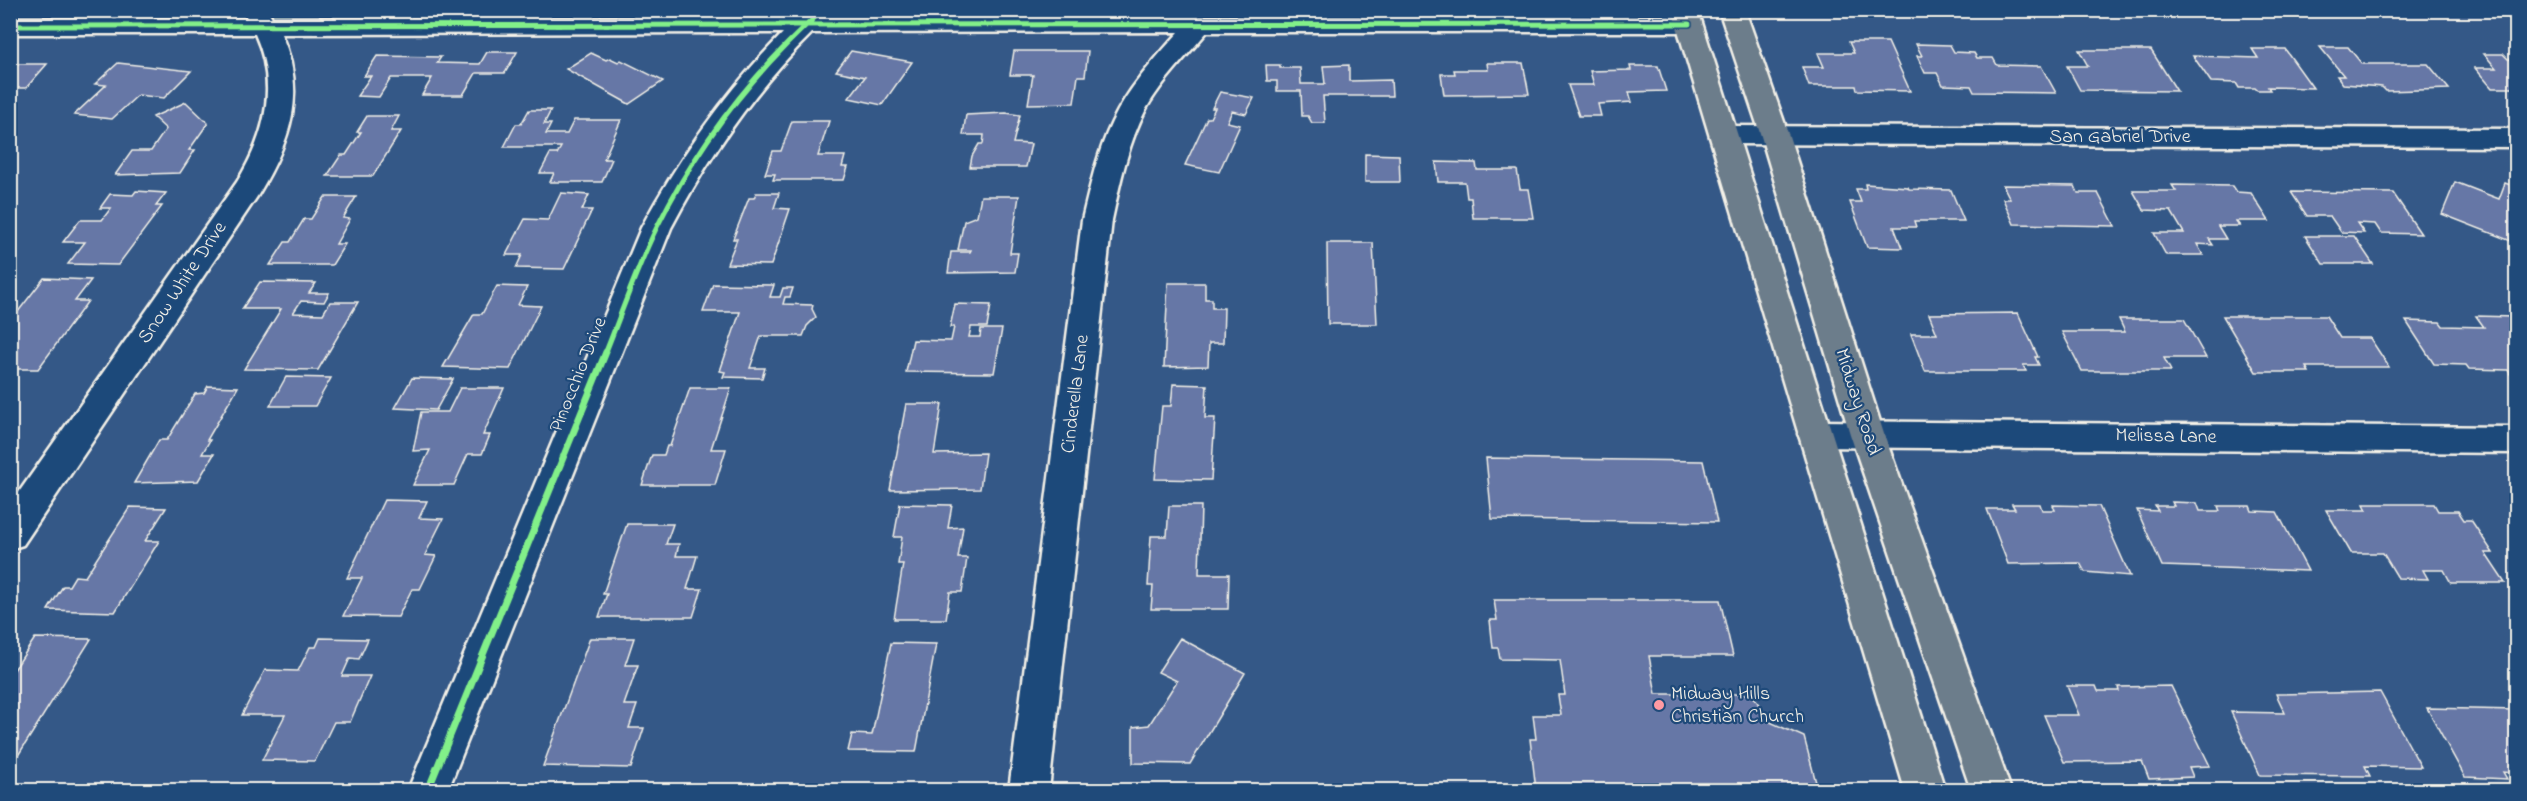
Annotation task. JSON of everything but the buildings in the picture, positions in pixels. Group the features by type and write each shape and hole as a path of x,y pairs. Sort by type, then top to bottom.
{"main road":[{"name":"Midway Road","path":"1732,10 1775,136 1867,434 1991,790"},
{"path":"1687,17 1925,790"}],"street":[{"path":"10,26 260,18 815,17 1199,25 1282,17 1687,17"},
{"name":"Pinocchio Drive","path":"428,790 656,228 681,179 720,119 750,82 815,17"},
{"name":"Snow White Drive","path":"10,534 248,188 272,144 283,101 279,63 260,18"},
{"name":"Cinderella Lane","path":"1029,790 1097,220 1108,171 1127,120 1151,82 1199,25"},
{"name":"San Gabriel Drive","path":"1724,135 2517,138"},
{"name":"Melissa Lane","path":"1815,434 2517,440"}],"green space":[{"path":"1657,10 1658,14 11,14 10,11"}],"cycle path":[{"path":"428,790 656,228 690,168 728,110 772,57 823,10"},
{"path":"10,26 1689,24"}],"place":[{"name":"Midway Hills Christian Church","path":"1659,705"}]}
